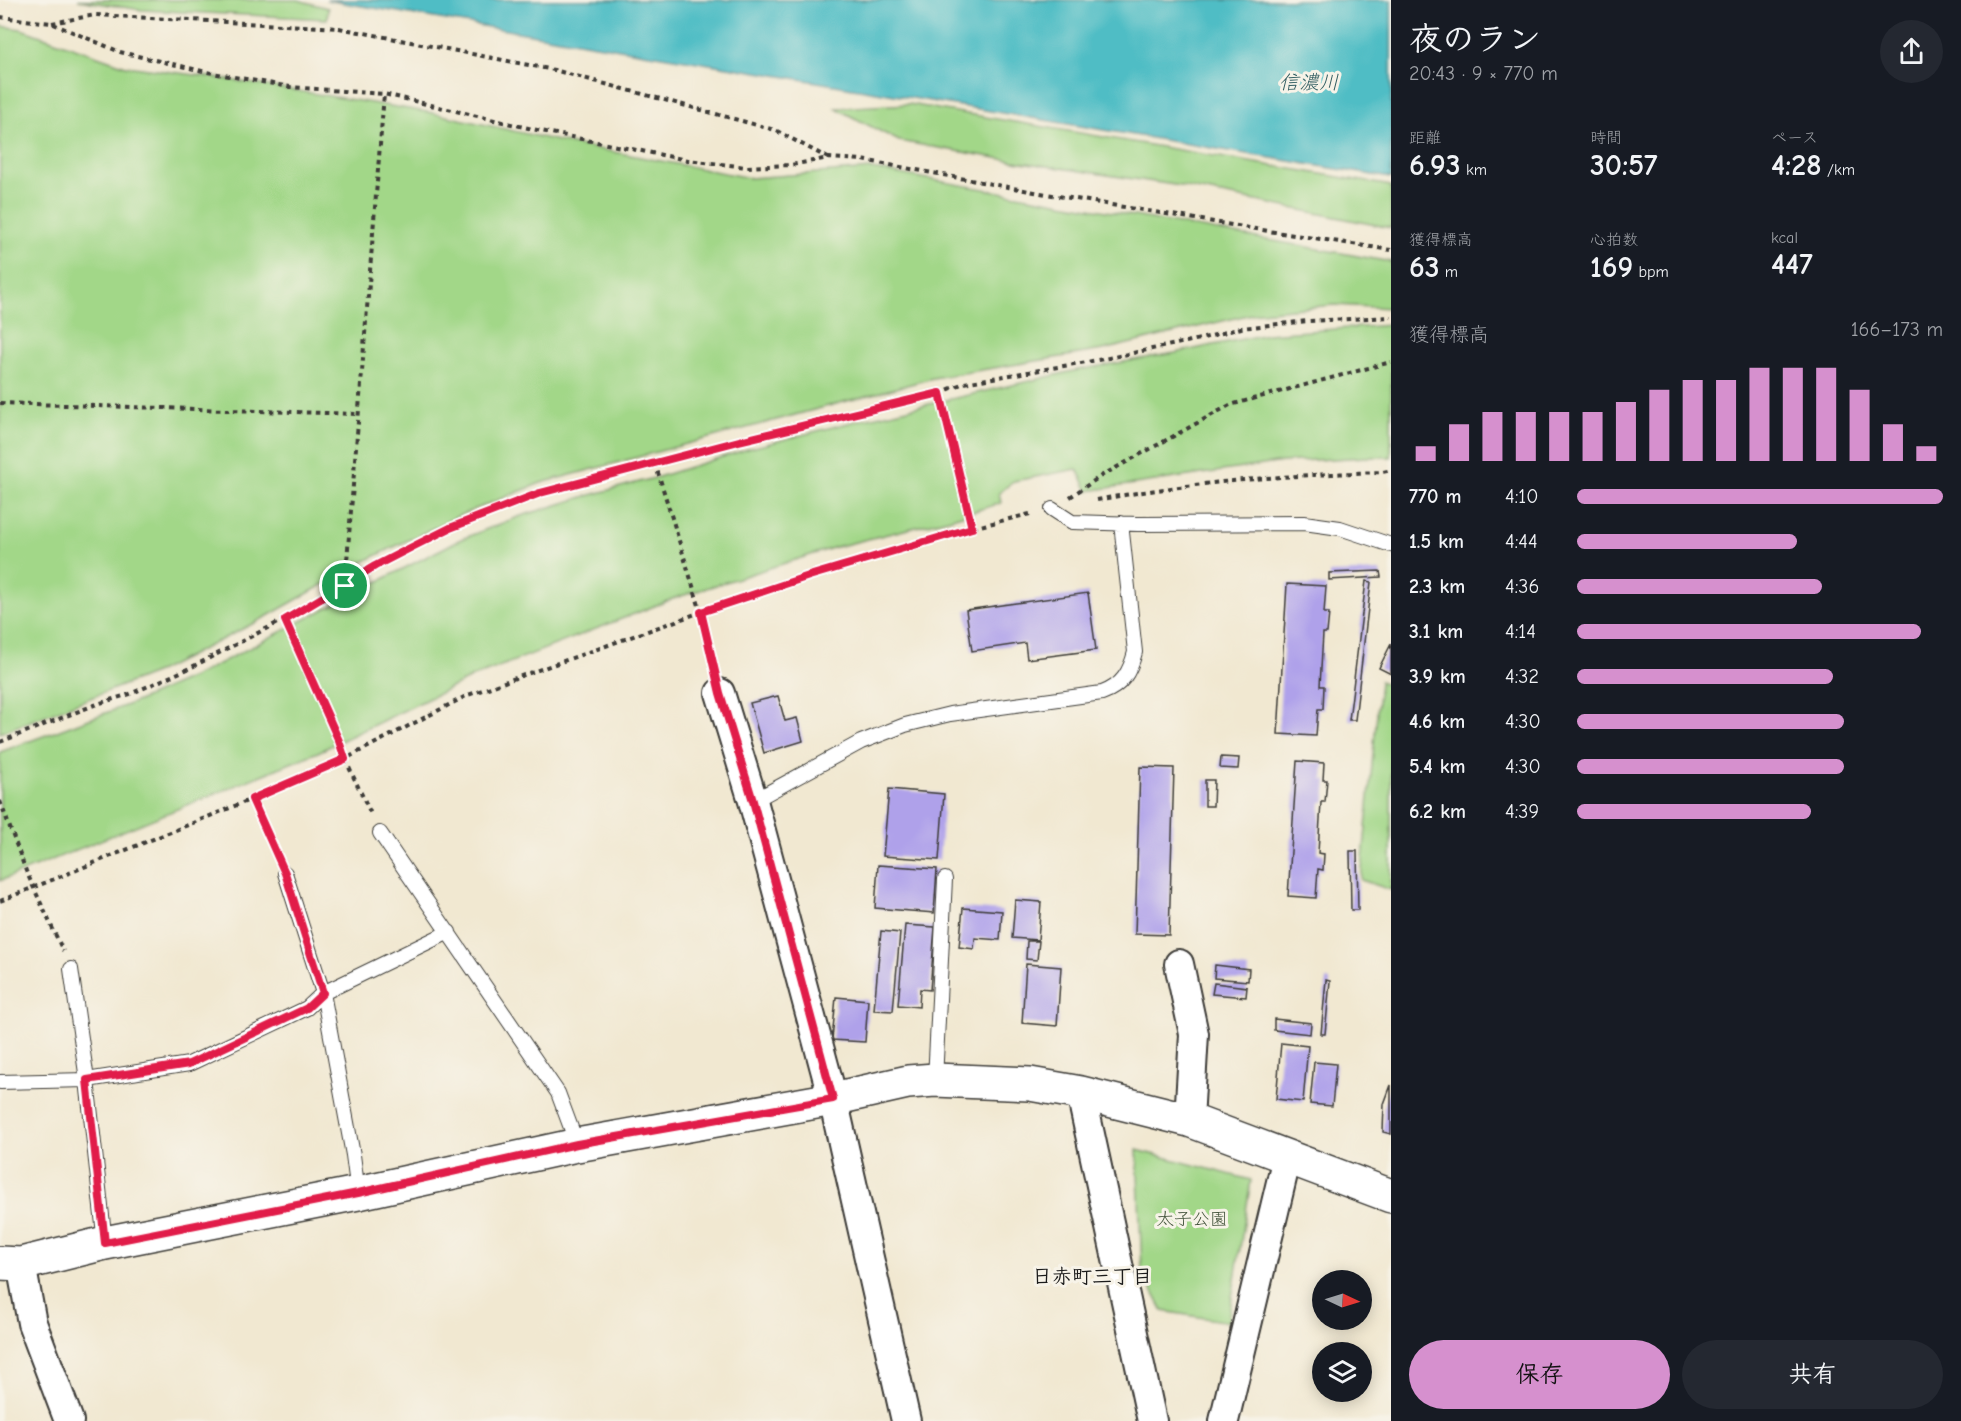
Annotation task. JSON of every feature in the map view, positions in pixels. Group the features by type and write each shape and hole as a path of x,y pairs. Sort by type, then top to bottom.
{"street":[{"path":"720,693 753,801 833,1099 906,1421"},
{"path":"1179,964 1194,1034 1189,1120"},
{"path":"69,1421 10,1263 358,1193 577,1144 833,1099 908,1082 935,1080 1030,1084 1081,1093 1189,1120 1391,1196"},
{"path":"1081,1093 1152,1421"},
{"path":"1224,1421 1287,1157"}],"lane":[{"path":"1052,509 1072,522 1304,523 1340,528 1391,545"},
{"path":"753,801 861,742 905,725 950,714 1113,690 1122,682 1131,668 1135,652 1121,524"},
{"path":"380,833 558,1093 577,1144"},
{"path":"285,873 323,993 358,1193"},
{"path":"935,1080 945,879"},
{"path":"0,1082 87,1080 189,1064 307,1008 323,993 449,932"},
{"path":"71,969 87,1080 105,1243"}],"path":[{"path":"51,24 95,15 339,28 554,70 775,130 829,158"},
{"path":"0,17 51,24 120,52 207,72 290,87 384,94 541,131 687,160 746,167 791,165 829,158 863,160 1051,195 1391,250"},
{"path":"345,586 384,94"},
{"path":"0,742 97,704 130,694 190,668 285,620 375,566 450,528 540,493 940,393 964,383 1125,354 1241,328 1308,321 1391,317"},
{"path":"1052,509 1101,476 1230,405 1391,362"},
{"path":"940,393 972,528"},
{"path":"0,403 358,414"},
{"path":"655,463 701,612 720,693"},
{"path":"1179,488 1303,474 1391,470"},
{"path":"0,901 345,759 468,694 809,576 1008,519"},
{"path":"285,620 345,759 380,833"},
{"path":"252,799 285,873"},
{"path":"0,801 26,871 71,969"}],"green space":[{"path":"78,0 298,0 328,8 327,19 142,10"},
{"path":"0,26 21,29 126,66 218,78 433,113 567,143 750,178 872,169 1391,262 1391,308 1334,305 1260,312 1103,350 933,378 541,483 458,516 365,561 266,617 160,671 0,733"},
{"path":"909,104 1391,186 1391,228 1181,186 899,141 835,108"},
{"path":"1391,325 1391,457 1283,462 1088,491 1077,469 1014,481 999,493 1001,503 952,518 836,547 675,598 473,677 318,752 0,881 0,752 138,701 195,676 459,540 518,517 583,497 751,448 864,419 1078,370 1267,334"},
{"path":"1380,681 1391,686 1391,890 1361,880"},
{"name":"太子公園","path":"1137,1150 1251,1180 1228,1322 1163,1311 1142,1271"}],"water":[{"name":"信濃川","path":"326,0 1391,0 1391,178"}],"building":[{"path":"1380,571 1381,577 1329,580 1329,573"},
{"path":"1366,581 1371,582 1355,720 1349,720"},
{"path":"1287,584 1326,586 1324,613 1329,613 1327,633 1323,633 1320,686 1324,686 1323,709 1318,709 1316,736 1278,734"},
{"path":"1088,593 1096,650 1027,659 1025,643 972,651 966,610"},
{"path":"1391,644 1391,674 1379,668"},
{"path":"778,696 785,721 797,718 803,741 764,753 750,703"},
{"path":"1221,757 1239,758 1238,769 1220,768"},
{"path":"1297,761 1324,763 1323,780 1327,780 1325,802 1321,802 1318,853 1324,854 1323,870 1318,869 1316,898 1288,896"},
{"path":"1140,767 1174,768 1169,935 1135,934"},
{"path":"1205,780 1214,780 1213,806 1205,806"},
{"path":"889,789 944,794 939,860 883,856"},
{"path":"1350,851 1357,851 1358,910 1351,910"},
{"path":"878,865 937,869 934,913 875,908"},
{"path":"1015,900 1041,902 1038,940 1012,938"},
{"path":"963,908 1002,911 1000,940 975,938 974,949 959,947"},
{"path":"905,925 935,927 930,990 920,989 919,1007 898,1005"},
{"path":"881,931 900,933 893,1011 874,1010"},
{"path":"1027,941 1039,941 1037,960 1026,959"},
{"path":"1026,964 1061,967 1057,1026 1022,1023"},
{"path":"1215,965 1249,969 1248,981 1214,978"},
{"path":"1326,980 1330,981 1325,1034 1321,1034"},
{"path":"1214,983 1247,987 1246,997 1212,994"},
{"path":"836,997 868,1000 865,1042 832,1040"},
{"path":"1274,1019 1311,1023 1310,1034 1274,1030"},
{"path":"1281,1043 1308,1046 1303,1102 1276,1099"},
{"path":"1314,1062 1336,1064 1332,1106 1310,1104"},
{"path":"1391,1085 1391,1134 1383,1132 1384,1104"}],"district":[{"name":"日赤町三丁目","path":"1092,1276"}],"route":[{"path":"940,393 972,528 809,576 701,612 720,693 753,801 833,1099 577,1144 358,1193 105,1243 87,1080 189,1064 307,1008 323,993 285,873 252,799 345,759 285,620 345,586 375,566 450,528 540,493 739,441 940,393"}]}
